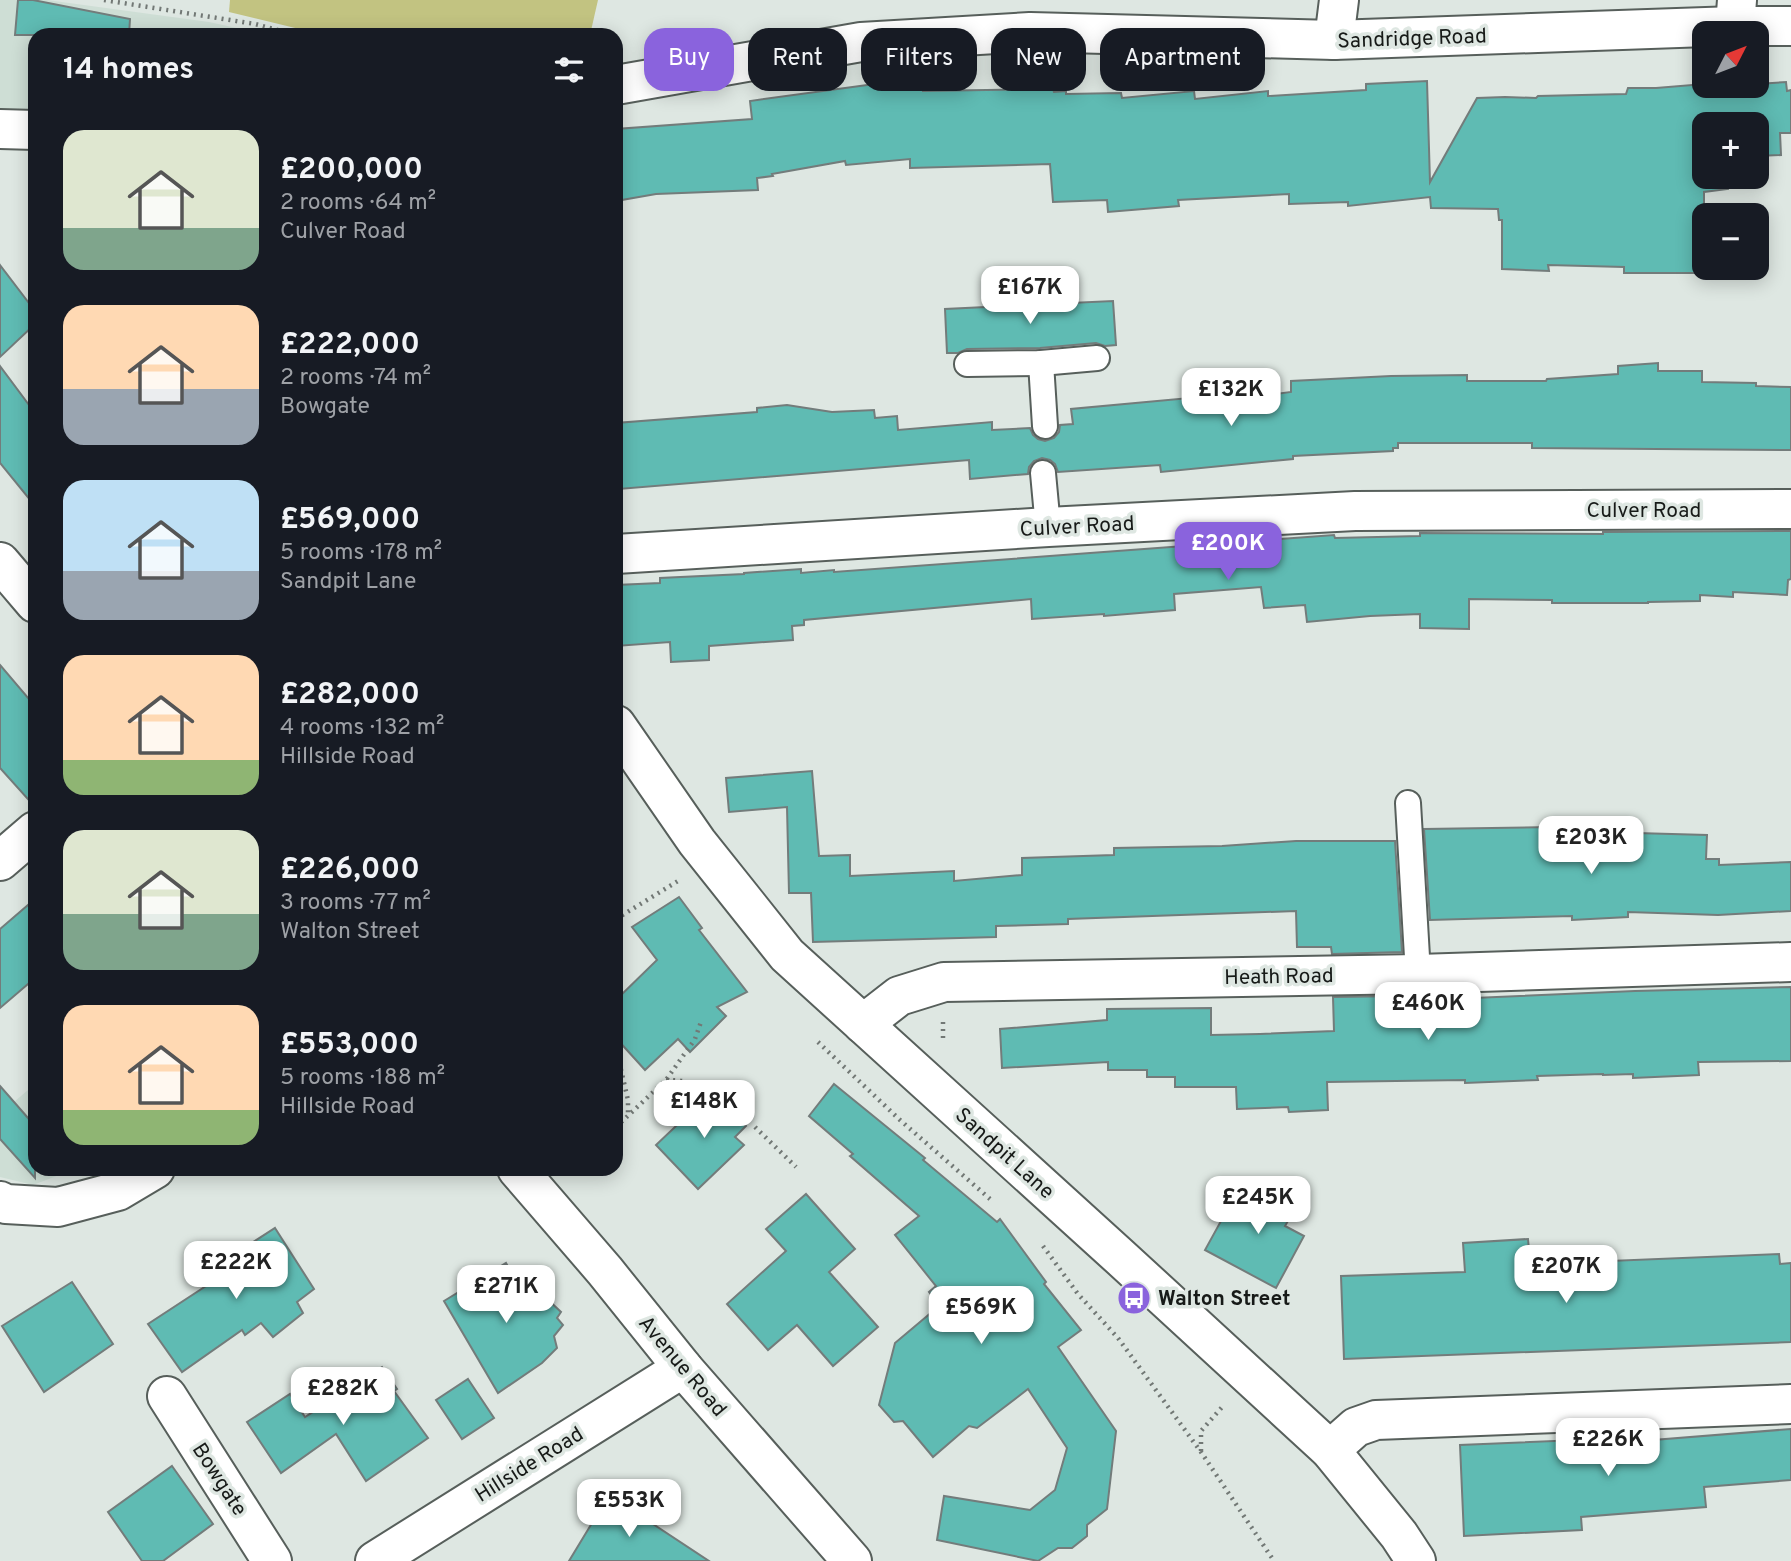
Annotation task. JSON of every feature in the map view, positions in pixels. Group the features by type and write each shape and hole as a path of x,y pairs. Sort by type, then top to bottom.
{"street":[{"path":"1334,40 1339,0"},
{"name":"Sandridge Road","path":"623,84 861,42 1030,32 1334,40 1736,13 1791,26"},
{"path":"0,129 28,130"},
{"name":"Culver Road","path":"623,554 1355,511 1791,509"},
{"path":"0,562 28,595"},
{"name":"Sandpit Lane","path":"623,735 697,842 787,956 1129,1264 1330,1450 1399,1535 1416,1561"},
{"path":"0,861 28,837"},
{"name":"Heath Road","path":"863,1024 899,996 944,982 1418,974 1791,962"},
{"path":"0,1201 6,1204 58,1207 118,1191 143,1176"},
{"name":"Avenue Road","path":"523,1176 683,1368 852,1561"},
{"name":"Hillside Road","path":"375,1561 683,1368"},
{"name":"Bowgate","path":"167,1396 272,1561"},
{"path":"1330,1450 1356,1427 1377,1420 1791,1404"}],"lane":[{"path":"967,363 1041,363 1097,358"},
{"path":"1041,363 1045,426"},
{"path":"1043,473 1048,527"},
{"path":"1408,803 1418,974"}],"path":[{"path":"104,0 270,28"},
{"path":"623,915 686,875 675,857 697,842"},
{"path":"623,1121 666,1080 695,1039 702,1019"},
{"path":"623,1078 628,1100 628,1116"},
{"path":"666,1080 682,1080 700,1086 717,1100"},
{"path":"755,1127 796,1167"},
{"path":"1041,1242 1078,1294 1118,1338 1201,1452 1274,1561"},
{"path":"1201,1452 1201,1431 1226,1402"}],"shaded area":[{"path":"0,0 47,0 237,28 28,28 28,115 0,115"},
{"path":"28,1090 28,1176 57,1176 33,1185 0,1177 0,1114"}],"green space":[{"path":"230,0 598,0 592,28 295,28 229,12"}],"building":[{"path":"18,0 33,0 130,19 129,28 28,28 28,35 15,35"},
{"path":"1427,81 1430,182 1477,98 1626,94 1628,88 1692,85 1692,98 1769,98 1769,83 1786,82 1787,91 1791,90 1791,133 1780,133 1781,155 1769,156 1769,112 1692,112 1692,189 1728,189 1704,192 1704,203 1692,203 1692,273 1624,273 1624,267 1548,265 1549,271 1502,269 1502,220 1499,220 1498,209 1431,208 1430,197 1348,206 1348,202 1289,204 1289,194 1178,200 1179,206 1108,212 1107,200 1053,202 1050,164 910,168 910,159 846,165 845,161 757,178 758,190 656,194 623,200 623,128 752,119 750,101 823,91 847,91 847,88 861,86 861,91 1066,91 1066,94 1121,93 1122,98 1194,91 1195,99 1268,91 1268,96 1366,90 1366,84"},
{"path":"0,265 28,302 28,331 0,357"},
{"path":"1113,301 1116,345 1096,343 1040,348 967,349 958,353 947,353 945,309"},
{"path":"1658,363 1658,371 1702,371 1702,382 1791,387 1791,450 1532,448 1532,443 1398,443 1398,448 1393,448 1393,451 1293,456 1293,459 1161,472 1160,465 1058,472 1055,464 1042,458 1034,461 1028,474 970,479 969,460 623,489 623,422 757,412 757,408 787,405 832,412 874,410 875,418 897,416 898,430 992,422 992,430 1030,428 1033,435 1045,441 1054,438 1060,425 1073,424 1071,409 1200,397 1201,402 1269,395 1291,392 1291,381 1467,375 1467,381 1546,381 1618,374 1618,366"},
{"path":"0,366 28,404 28,497 0,463"},
{"path":"1791,531 1791,579 1788,580 1787,595 1733,592 1733,597 1700,595 1700,601 1648,603 1552,603 1552,600 1469,599 1469,629 1420,628 1420,614 1307,622 1305,605 1264,608 1261,587 1174,594 1175,610 1104,616 1032,619 1031,599 804,620 804,625 792,626 793,640 709,646 709,660 671,662 670,642 623,645 623,585 660,583 660,578 801,569 801,573 834,572 1334,535 1335,538 1420,536 1420,533"},
{"path":"0,665 28,698 28,799 0,768"},
{"path":"812,771 819,856 850,855 850,876 954,871 954,881 1022,875 1022,858 1114,855 1114,848 1222,846 1296,841 1395,841 1402,952 1332,954 1331,947 1297,947 1296,911 1068,919 1068,924 996,926 996,937 813,942 811,893 789,893 787,807 729,812 726,778"},
{"path":"1552,827 1552,835 1600,832 1707,835 1706,859 1719,859 1719,865 1791,862 1791,911 1718,915 1628,912 1628,917 1572,920 1572,916 1430,920 1424,829"},
{"path":"679,897 702,928 699,930 747,992 717,1007 726,1016 690,1052 678,1039 645,1070 623,1046 623,993 657,960 632,927"},
{"path":"28,905 28,984 0,1008 0,929"},
{"path":"1791,987 1791,1061 1698,1062 1699,1075 1633,1078 1633,1074 1537,1076 1538,1080 1465,1083 1465,1080 1327,1082 1328,1110 1289,1112 1288,1107 1237,1109 1236,1087 1175,1087 1175,1077 1147,1077 1147,1070 1108,1070 1108,1062 1002,1068 1000,1029 1107,1020 1107,1009 1211,1008 1211,1035 1260,1034 1334,1031 1333,997 1403,996 1403,1001"},
{"path":"834,1084 925,1158 923,1160 997,1222 1000,1219 1046,1282 1044,1284 1081,1330 1058,1347 1116,1431 1107,1509 1087,1525 1087,1536 1072,1548 1058,1548 1038,1561 937,1540 944,1496 1030,1510 1055,1490 1067,1448 1028,1389 977,1428 969,1426 933,1457 903,1421 894,1422 879,1405 895,1343 939,1306 929,1292 936,1286 895,1235 919,1216 809,1116"},
{"path":"0,1086 28,1118 28,1170 0,1139"},
{"path":"714,1090 746,1126 735,1137 744,1145 698,1189 656,1145"},
{"path":"1262,1184 1298,1204 1285,1226 1304,1236 1276,1288 1205,1250 1232,1201 1248,1209"},
{"path":"806,1194 855,1249 829,1272 878,1327 833,1366 797,1325 768,1350 727,1304 786,1251 766,1229"},
{"path":"275,1228 314,1289 297,1302 303,1313 273,1337 261,1323 245,1335 242,1330 182,1372 148,1324 209,1284 202,1275"},
{"path":"1528,1239 1530,1261 1610,1256 1610,1261 1779,1254 1780,1264 1791,1263 1791,1342 1344,1359 1341,1276 1465,1272 1463,1243"},
{"path":"506,1263 519,1287 529,1282 561,1312 557,1318 563,1325 554,1336 557,1348 542,1363 498,1393 444,1301"},
{"path":"72,1282 113,1344 44,1392 2,1326"},
{"path":"382,1367 397,1389 394,1391 428,1438 366,1481 336,1434 281,1473 247,1422 290,1394 305,1417"},
{"path":"468,1379 494,1418 462,1439 436,1400"},
{"path":"1791,1429 1791,1480 1704,1487 1706,1507 1581,1517 1582,1530 1464,1536 1460,1445 1578,1440 1578,1446"},
{"path":"172,1466 213,1524 163,1561 142,1561 108,1512"},
{"path":"609,1495 709,1561 569,1561"}],"place":[{"name":"Walton Street","path":"1134,1298"}]}
